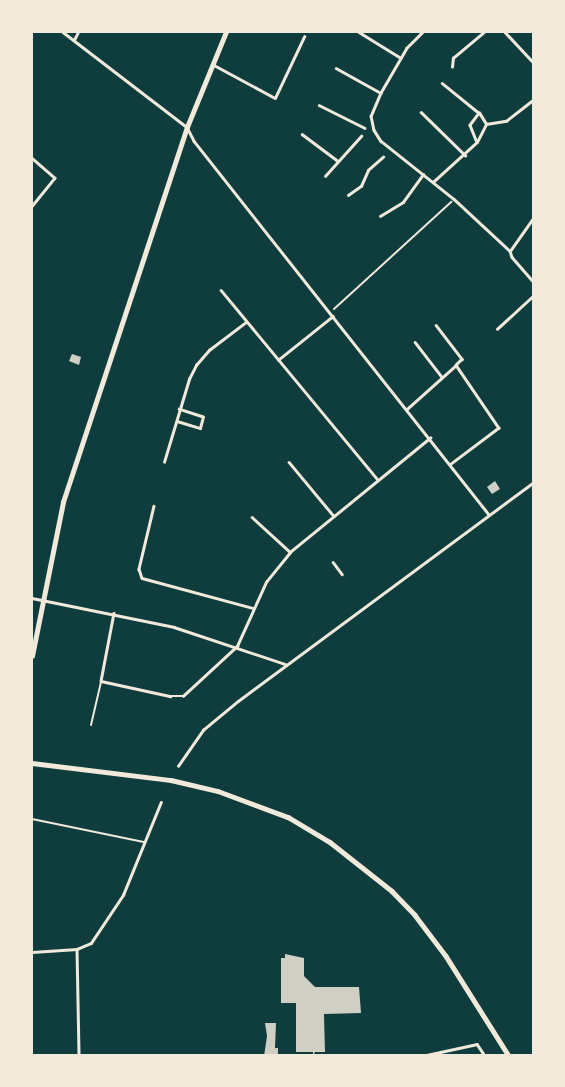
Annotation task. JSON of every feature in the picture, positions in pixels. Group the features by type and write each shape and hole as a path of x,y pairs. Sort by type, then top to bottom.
{"main road":[{"path":"32,656 65,495 187,127 226,32"},
{"path":"32,763 171,780 219,791 288,817 330,842 393,891 415,915 446,956 509,1055"}],"street":[{"path":"63,32 187,127 194,141 489,514"},
{"path":"74,40 78,32"},
{"path":"359,32 401,58"},
{"path":"423,32 401,58 381,93 371,117 374,131 381,141 454,199 510,251 534,282"},
{"path":"452,67 453,58 484,32"},
{"path":"505,32 534,63"},
{"path":"212,64 275,98 304,37"},
{"path":"336,68 381,93"},
{"path":"442,83 479,113 486,124"},
{"path":"486,124 506,121 534,99"},
{"path":"319,105 365,128"},
{"path":"421,112 465,155"},
{"path":"477,142 470,125 479,113"},
{"path":"433,182 477,142 486,124"},
{"path":"302,134 338,161"},
{"path":"324,176 361,136"},
{"path":"348,195 361,186 368,170 383,157"},
{"path":"32,158 55,178 32,206"},
{"path":"380,216 403,202 423,174"},
{"path":"510,251 533,220"},
{"path":"221,290 378,480"},
{"path":"497,329 534,295"},
{"path":"278,360 333,316"},
{"path":"164,462 179,410 197,365 209,350 246,322"},
{"path":"407,409 462,359 436,325"},
{"path":"415,342 443,377"},
{"path":"451,464 499,428 456,365"},
{"path":"176,420 200,428 203,417 179,410"},
{"path":"114,613 101,681 170,696 183,696 237,646 266,582 290,552 430,438"},
{"path":"289,462 333,515"},
{"path":"178,766 203,730 285,664 534,482"},
{"path":"154,506 139,569 142,578 253,608"},
{"path":"252,517 290,552"},
{"path":"333,562 342,574"},
{"path":"32,598 114,613 237,646 285,664"},
{"path":"32,952 77,949 91,943 122,895 161,802"},
{"path":"77,949 79,1055"},
{"path":"422,1055 477,1044 482,1053"}],"lane":[{"path":"91,725 101,681"},
{"path":"32,819 145,842"}],"path":[{"path":"330,312 454,199"}],"building":[{"path":"72,354 81,357 79,365 69,361"},
{"path":"495,481 500,489 492,494 487,487"},
{"path":"285,954 304,958 304,976 315,987 359,987 361,1013 324,1014 325,1052 315,1052 313,1056 313,1052 296,1052 296,1003 281,1003 281,958 285,958"},
{"path":"265,1023 276,1023 275,1048 278,1048 278,1056 264,1056 267,1036"}]}
